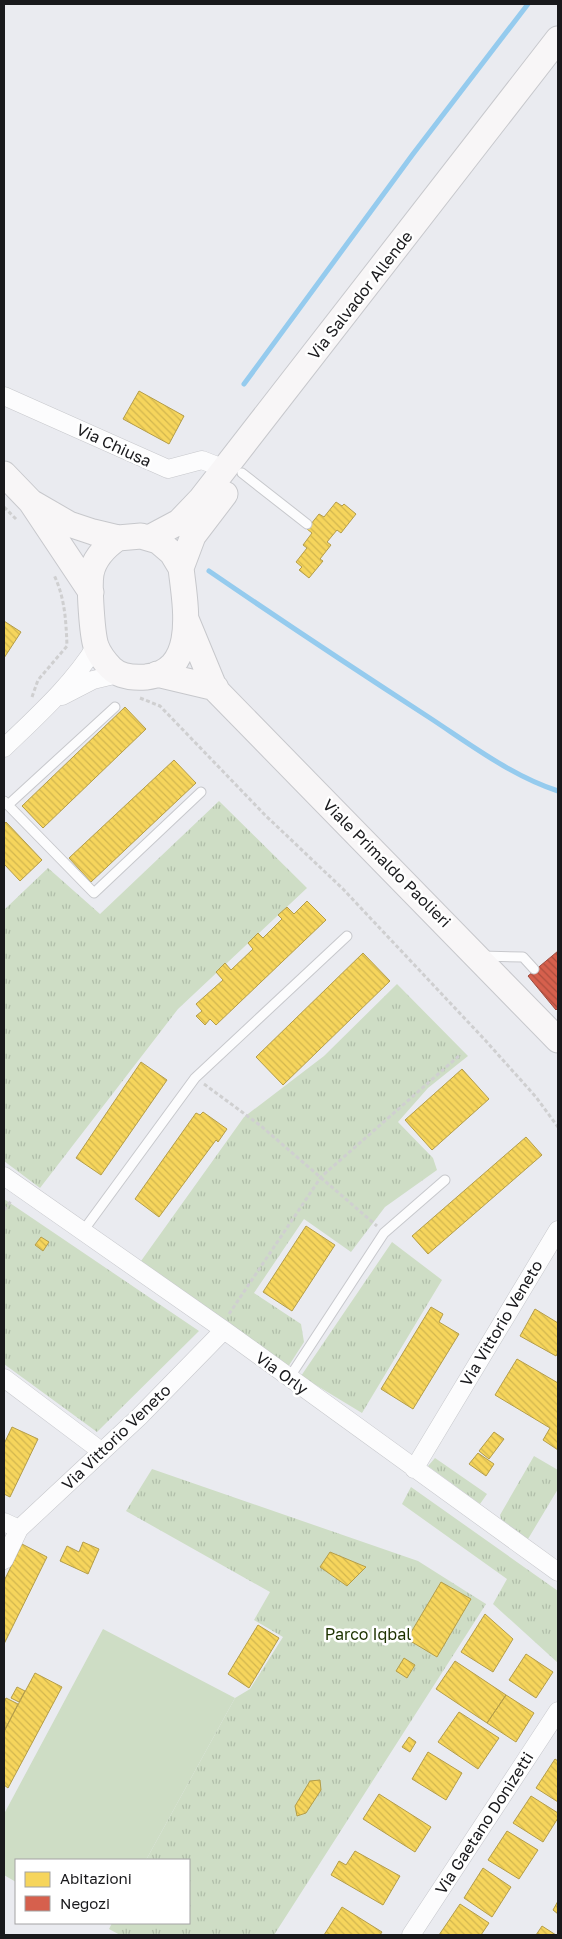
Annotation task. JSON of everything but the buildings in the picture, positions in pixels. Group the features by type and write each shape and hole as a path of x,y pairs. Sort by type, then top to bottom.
{"main road":[{"name":"Via Salvador Allende","path":"181,568 193,536 234,471 558,39"},
{"name":"Via Salvador Allende","path":"148,538 179,522 201,499 234,471 558,65"},
{"path":"4,474 31,502 91,592"},
{"path":"31,502 69,524 118,538 133,536 158,541 168,549 181,568"},
{"path":"118,538 104,549 91,575 96,646 103,659 118,674 135,677 157,674 216,688"},
{"name":"Viale Primaldo Paolieri","path":"157,674 172,664 182,648 186,631 181,568"},
{"name":"Viale Primaldo Paolieri","path":"186,619 216,688 479,956 558,1040"}],"street":[{"name":"Via Chiusa","path":"4,396 168,469 202,460 234,471"},
{"path":"4,748 55,699 96,646"},
{"path":"55,699 93,680 118,674"},
{"name":"Via Orly","path":"4,1176 224,1330 558,1572"},
{"name":"Via Vittorio Veneto","path":"414,1469 558,1230"},
{"name":"Via Vittorio Veneto","path":"4,1560 12,1526 102,1452 140,1417 224,1330"},
{"path":"4,1378 102,1452"},
{"name":"Via Gaetano Donizetti","path":"411,1935 558,1711"}],"lane":[{"path":"234,471 307,524"},
{"path":"115,706 6,803 94,893 201,792"},
{"path":"83,1231 195,1078 347,936"},
{"path":"479,956 523,957 534,969"},
{"path":"289,1378 384,1232 445,1180"}],"path":[{"path":"4,507 23,526"},
{"path":"31,700 38,680 67,646 66,614 62,591 53,574"},
{"path":"136,697 160,706 265,815 343,889 485,1040 536,1097 558,1127"},
{"path":"224,1330 224,1320 321,1177 461,1054"},
{"path":"195,1078 261,1126 384,1232"}],"green space":[{"path":"219,801 307,888 178,1009 40,1188 4,1161 4,910 48,868 100,914"},
{"path":"397,984 468,1056 428,1088 398,1122 433,1158 437,1170 385,1207 351,1252 304,1219 254,1293 301,1324 304,1342 288,1367 141,1261 244,1117 324,1056"},
{"path":"4,1199 199,1331 97,1432 4,1364"},
{"path":"392,1242 442,1280 362,1413 301,1376"},
{"path":"534,1456 558,1470 558,1489 528,1539 501,1519 500,1515"},
{"path":"435,1458 487,1494 480,1504 428,1466"},
{"name":"Parco Iqbal","path":"152,1469 418,1561 486,1604 274,1935 120,1935 109,1929 112,1924 190,1924 190,1859 147,1859 235,1698 250,1689 283,1637 254,1620 270,1592 126,1511"},
{"path":"411,1487 558,1591 558,1663 493,1604 507,1579 402,1504"},
{"path":"103,1629 235,1698 147,1859 15,1859 15,1881 4,1875 4,1814"}],"waterway":[{"path":"244,384 413,154 528,4"},
{"path":"209,571 492,759 524,777 558,791"}]}
